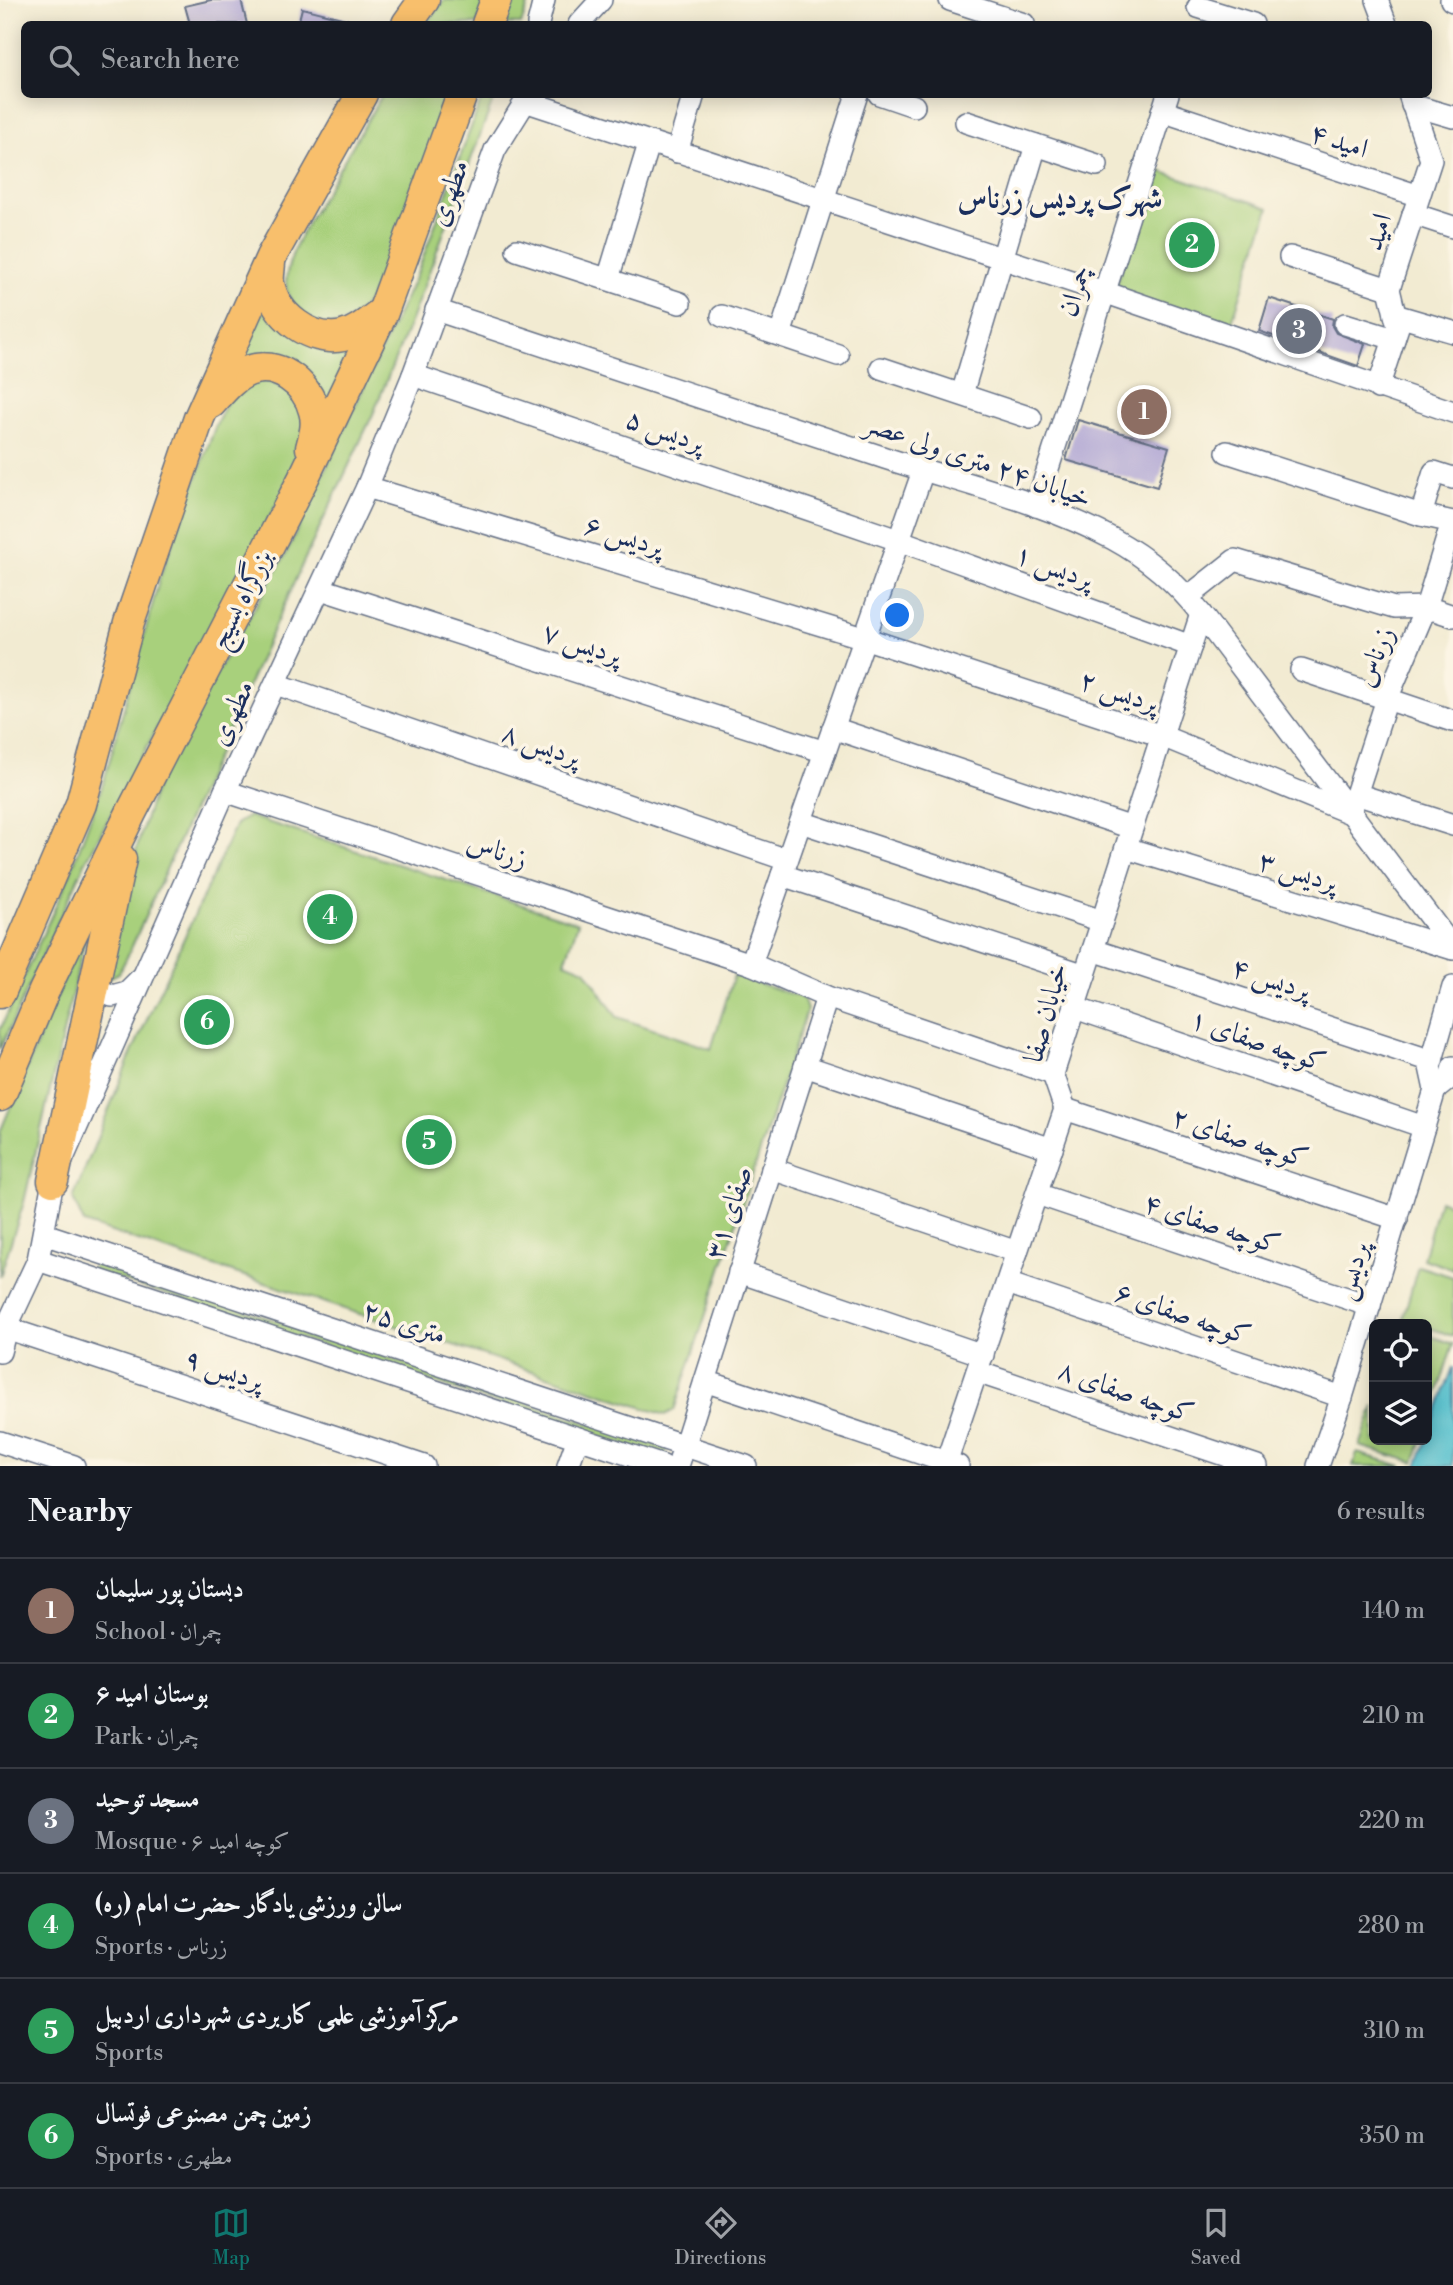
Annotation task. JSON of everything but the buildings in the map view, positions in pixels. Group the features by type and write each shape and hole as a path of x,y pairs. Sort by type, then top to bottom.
{"highway":[{"path":"409,21 424,0"},
{"path":"488,21 496,0"},
{"path":"0,993 81,804 129,622 199,418 271,257 360,98"},
{"name":"بزرگراه بسیج","path":"0,1096 44,992 131,813 303,479 383,312 461,98"},
{"path":"271,257 269,282 278,305 298,326 311,333 332,338 345,336 357,331 383,312"},
{"path":"199,418 226,387 244,373 269,369 285,373 308,393 315,412 316,427 303,479"},
{"path":"53,1181 131,813"}],"street":[{"path":"539,21 544,0"},
{"path":"582,21 601,0"},
{"path":"950,0 976,4 1017,21"},
{"path":"1377,0 1385,21"},
{"path":"1195,10 1240,21"},
{"name":"مطهری","path":"0,1352 6,1328 38,1260 53,1181 225,791 367,487 413,375 495,150 527,98 649,144 1104,292 1453,412"},
{"path":"677,152 693,98"},
{"path":"780,335 857,98"},
{"path":"891,98 914,106"},
{"path":"1411,99 1453,117"},
{"name":"امید","path":"1378,388 1398,327 1388,289 1431,160 1411,99"},
{"name":"امید ۴","path":"1165,103 1416,205 1453,227"},
{"name":"چمران","path":"1036,506 1165,103"},
{"path":"966,122 1097,165"},
{"path":"608,279 649,144"},
{"path":"962,394 1036,145"},
{"path":"517,250 680,303"},
{"path":"1290,257 1388,289"},
{"name":"خیابان ۲۴ متری ولی عصر","path":"436,310 1036,506 1113,539 1153,564 1188,597 1353,804 1453,948"},
{"path":"1395,315 1453,332"},
{"path":"722,316 838,355"},
{"path":"1345,324 1394,339"},
{"path":"881,368 1031,418"},
{"name":"پردیس ۵","path":"413,375 898,541"},
{"name":"زرناس","path":"1227,452 1421,515 1453,522 1426,607 1387,699 1353,804"},
{"path":"751,964 923,471"},
{"path":"1421,515 1434,472 1453,478"},
{"name":"پردیس ۶","path":"367,487 864,638"},
{"name":"پردیس ۱","path":"898,541 1191,646"},
{"path":"1188,597 1236,560 1394,608 1426,607 1453,616"},
{"name":"پردیس ۷","path":"321,589 825,752"},
{"name":"خیابان صفا","path":"1065,1109 1053,1074 1201,614"},
{"name":"پردیس ۲","path":"864,638 1162,736 1353,804 1453,825"},
{"path":"1301,670 1453,721"},
{"name":"پردیس ۸","path":"276,684 1085,975"},
{"name":"پردیس ۳","path":"833,728 1129,838 1453,948"},
{"name":"زرناس","path":"225,791 751,964 827,997 1053,1074"},
{"path":"800,822 1102,921"},
{"name":"پردیس ۴","path":"1093,950 1432,1061"},
{"path":"96,976 100,990 112,996 127,992 145,972"},
{"name":"پردیس","path":"1318,1466 1342,1397 1435,1090 1430,1067 1453,988"},
{"name":"صفای ۳۱","path":"681,1456 827,997"},
{"name":"کوچه صفای ۱","path":"1074,1008 1424,1127"},
{"path":"805,1066 1052,1149"},
{"name":"پردیس","path":"1435,1090 1450,1078 1453,1067"},
{"path":"705,1381 950,1465 980,1364 1065,1109"},
{"name":"کوچه صفای ۲","path":"1065,1109 1397,1219"},
{"path":"772,1169 1017,1252"},
{"name":"کوچه صفای ۴","path":"1037,1194 1370,1306"},
{"name":"۲۵ متری","path":"44,1234 681,1456 746,1466"},
{"name":"۲۵ متری","path":"38,1260 663,1466"},
{"name":"کوچه صفای ۸","path":"739,1272 1257,1466"},
{"name":"کوچه صفای ۶","path":"1007,1283 1342,1397"},
{"name":"پردیس ۹","path":"6,1328 424,1466"},
{"path":"568,1466 578,1438"},
{"path":"0,1441 74,1466"}],"green space":[{"path":"444,0 486,0 478,21 428,21"},
{"path":"514,0 530,0 522,21 507,21"},
{"path":"380,98 451,98 424,176 370,299 357,314 340,324 326,325 311,320 298,310 289,296 286,281 288,269 302,233"},
{"path":"482,98 494,98 373,414 301,567 129,953 119,973 105,980 140,837 169,754 285,556 418,271"},
{"path":"1151,168 1269,208 1229,331 1114,291"},
{"path":"266,297 275,314 360,336 327,412 323,399 234,370"},
{"path":"258,381 271,382 293,393 308,432 281,496 85,863 0,1049 0,1030 70,874 104,781 160,577 216,425 228,400"},
{"path":"249,816 578,923 565,962 585,970 617,1017 711,1049 734,975 803,998 807,1010 674,1410 665,1415 84,1223 73,1199 129,1059 236,824"},
{"path":"90,917 24,1202 0,1276 0,1132"},
{"path":"1439,1200 1453,1206 1453,1269 1423,1259"},
{"path":"95,1261 667,1449 664,1458 92,1270"},
{"path":"1418,1266 1453,1277 1453,1336 1432,1329 1432,1319 1403,1319"},
{"path":"1432,1337 1453,1344 1437,1394 1432,1392"},
{"path":"1369,1420 1369,1445 1420,1445 1414,1462 1360,1446"},
{"path":"1357,1453 1402,1466 1353,1466"}],"water":[{"path":"1453,1367 1453,1466 1417,1466 1425,1445 1432,1445 1432,1425"}],"place":[{"name":"بوستان امید ۶","path":"1192,245"},
{"name":"مسجد توحید","path":"1299,331"},
{"name":"دبستان پور سلیمان","path":"1144,412"},
{"name":"سالن ورزشی یادگار حضرت امام (ره)","path":"330,917"},
{"name":"زمین چمن مصنوعی فوتسال","path":"207,1022"},
{"name":"مرکز آموزشی علمی کاربردی شهرداری اردبیل","path":"429,1142"}],"district":[{"name":"شهرک پردیس زرناس","path":"1060,199"}]}
